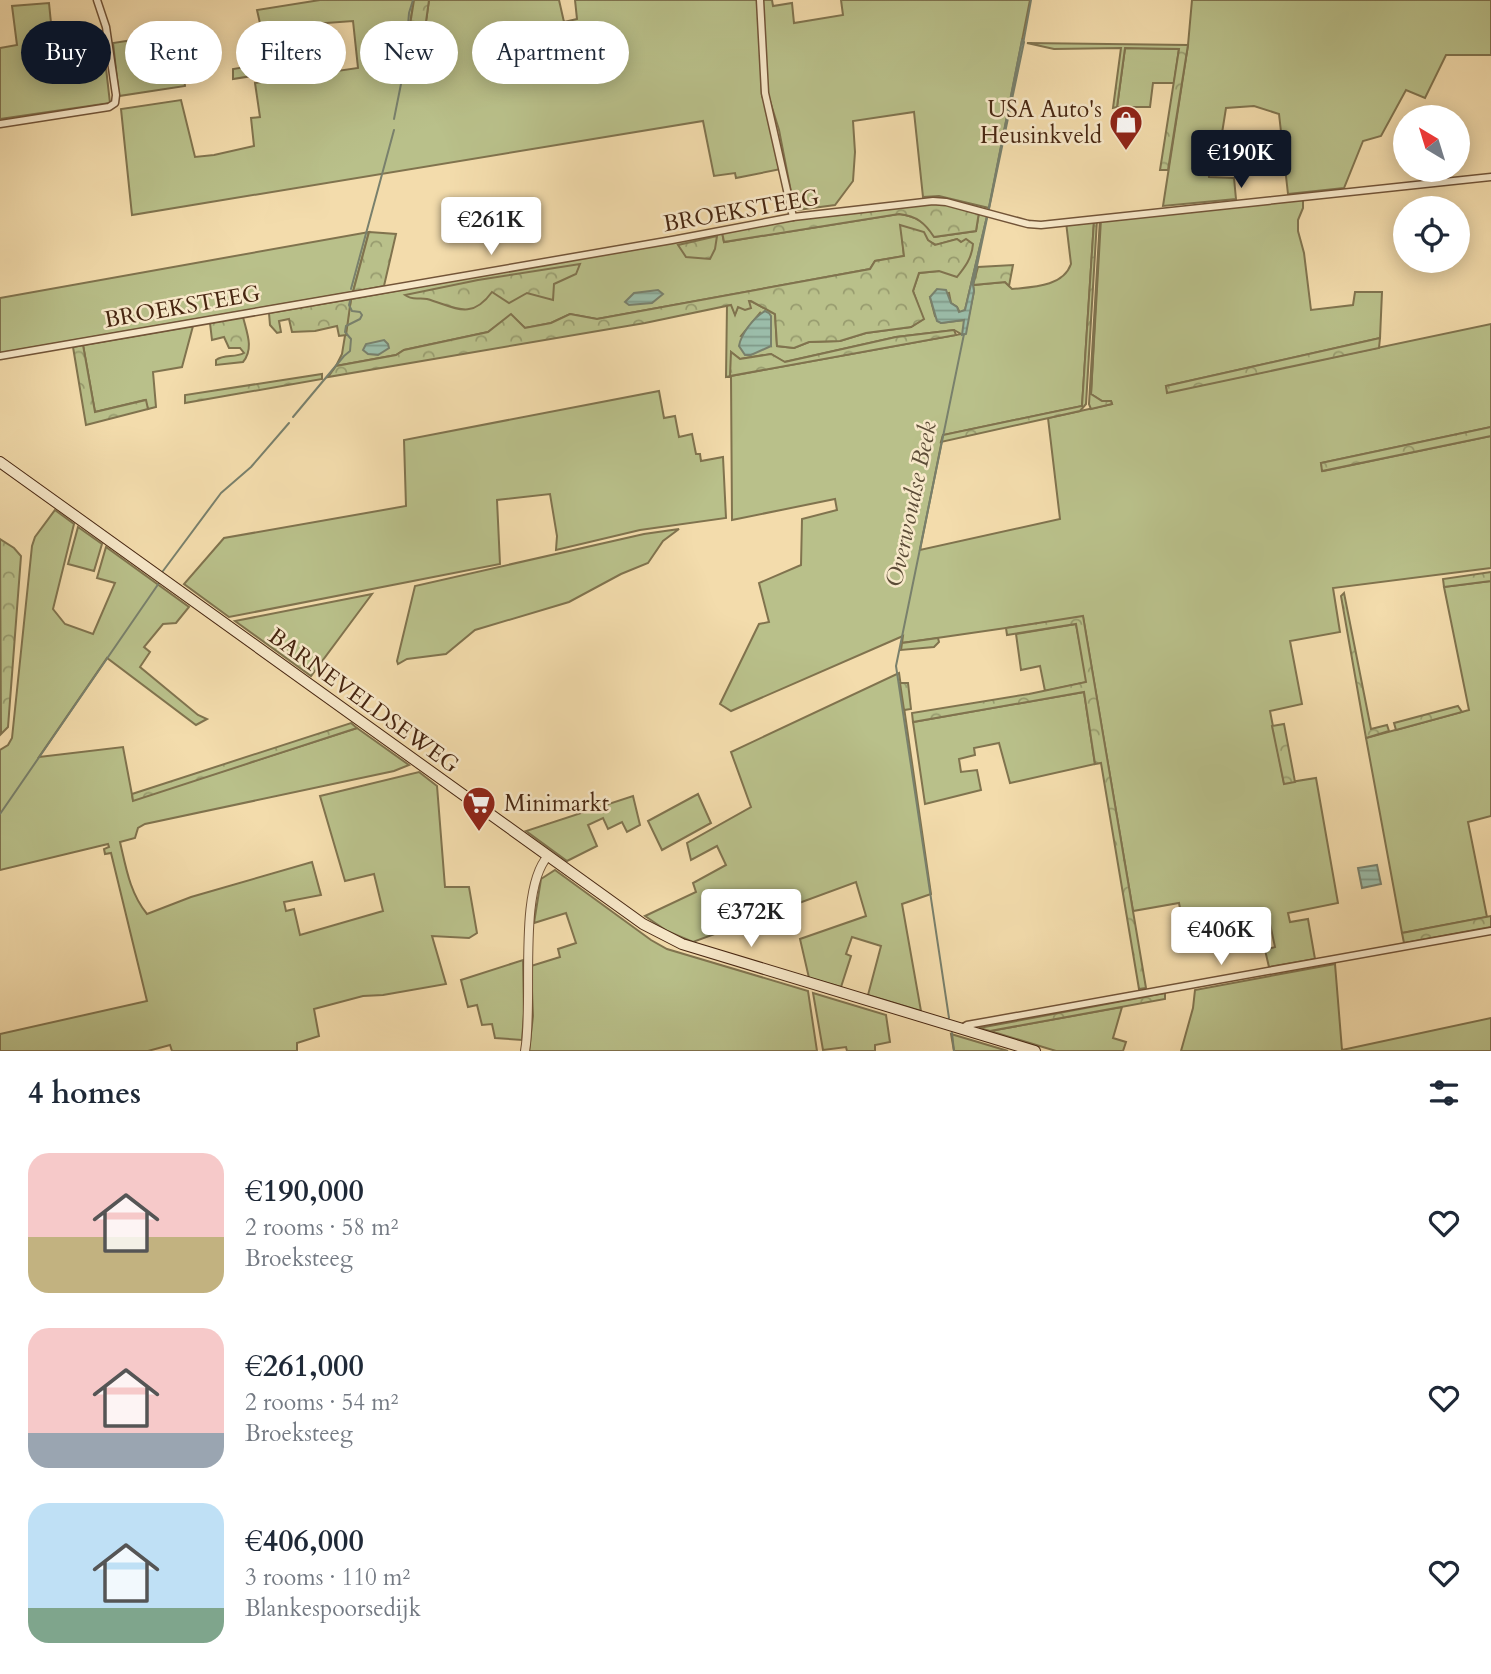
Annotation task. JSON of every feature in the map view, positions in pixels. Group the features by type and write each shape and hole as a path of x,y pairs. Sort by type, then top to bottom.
{"main road":[{"name":"BARNEVELDSEWEG","path":"0,462 643,924 682,944 1035,1051"}],"street":[{"path":"0,124 109,107 115,103 106,27 97,0"},
{"path":"760,0 765,93 793,217"},
{"name":"BROEKSTEEG","path":"0,355 658,243 793,217 933,201 964,205 1028,224 1041,225 1491,177"},
{"path":"524,1051 528,1014 529,932 538,874 548,856"},
{"path":"960,1029 967,1025 1491,931"}],"green space":[{"path":"320,0 414,0 411,21 360,21 360,84 458,84 458,21 426,21 429,0 559,0 564,21 472,21 472,84 629,84 629,21 568,21 577,19 575,0 758,0 762,96 768,109 781,169 736,178 735,173 714,176 703,121 132,215 121,109 181,100 195,157 214,155 254,146 251,118 260,117 255,84 346,84 346,70 358,68 353,21 259,21 257,10"},
{"path":"414,0 429,0 426,21 411,21"},
{"path":"762,0 772,0 773,6 792,3 794,23 843,15 841,0 1030,0 989,208 939,196 923,197 914,112 853,121 853,181 835,205 798,210 793,202 779,130 766,88"},
{"path":"1192,0 1491,0 1491,55 1446,55 1425,98 1406,90 1398,105 1393,105 1393,114 1381,136 1363,141 1344,188 1288,194 1279,114 1254,106 1226,108 1219,152 1208,166 1209,177 1234,178 1236,199 1163,206 1188,45"},
{"path":"49,3 51,21 21,21 21,84 108,84 110,103 0,119 0,48 17,45 12,6"},
{"path":"125,41 125,84 185,86 119,96 113,43"},
{"path":"1027,43 1188,45 1168,170 1160,170 1179,49 1125,48 1117,107 1113,108 1121,48 1054,49"},
{"path":"1125,48 1179,49 1174,83 1153,83 1150,107 1117,107"},
{"path":"1303,200 1298,231 1304,253 1311,310 1353,305 1355,292 1382,292 1380,338 1166,386 1168,392 1491,324 1491,427 1321,463 1323,471 1491,436 1491,568 1333,588 1340,632 1290,641 1302,704 1270,711 1284,783 1316,778 1338,903 1288,913 1290,922 1308,919 1315,959 1269,967 1265,950 1275,947 1269,919 1236,926 1233,910 1187,918 1186,916 1182,919 1179,903 1133,911 1083,617 902,643 903,636 731,711 720,704 759,624 769,622 759,583 801,565 802,519 837,510 835,499 732,520 731,376 726,377 727,305 731,304 735,314 738,307 751,301 775,314 777,346 794,348 809,342 840,341 866,333 911,327 923,319 913,291 919,273 939,271 961,242 957,239 936,245 901,226 904,256 875,261 870,269 597,319 570,314 551,323 525,328 511,315 488,332 404,350 396,355 336,366 342,354 351,299 722,232 724,242 899,214 920,221 935,237 976,231 979,212 988,212 965,310 960,313 951,303 949,293 930,297 935,316 941,323 964,320 965,334 973,285 1005,282 1012,289 1054,281 1067,272 1071,264 1066,222 1094,221 1082,406 943,435 920,550 1060,519 1048,418 1112,404 1111,401 1102,401 1091,394 1101,219","holes":["760,313 770,336 771,346 741,336","954,330 961,334 731,376 731,352 740,359 771,354 784,362 896,337"]},
{"path":"937,202 979,212 976,231 934,237 920,221 899,214 724,242 722,232 759,224"},
{"path":"1100,219 1091,394 1102,401 1111,401 1112,404 1091,409 1089,404"},
{"path":"1097,220 1086,404 1080,411 941,442 943,435 1082,406 1094,221"},
{"path":"900,225 924,232 928,240 935,245 957,239 961,242 966,239 973,244 970,258 957,277 939,271 919,273 913,291 924,319 911,327 866,333 840,341 809,342 794,348 777,346 775,314 749,301 751,308 745,310 738,307 735,315 731,305 645,323 328,377 336,366 396,355 404,350 488,332 511,314 525,328 551,323 570,314 597,319 870,269 875,261 904,256"},
{"path":"369,232 353,292 0,353 0,298"},
{"path":"369,232 396,234 384,286 353,292"},
{"path":"717,236 710,259 686,257 678,245"},
{"path":"580,264 576,274 554,284 553,300 527,293 509,303 492,292 477,306 462,309 405,295 478,280"},
{"path":"1013,265 1009,286 1005,282 973,285 978,267"},
{"path":"351,299 346,335 339,336 337,326 292,332 289,319 279,321 281,332 277,333 270,325 269,313"},
{"path":"243,317 249,341 246,357 243,362 216,365 219,358 244,353 240,348 229,348 224,337 212,340 210,323"},
{"path":"193,326 182,367 153,372 156,407 148,409 145,400 95,412 83,345"},
{"path":"954,330 956,335 730,376 731,352 740,359 771,354 785,362 896,337"},
{"path":"1380,338 1379,348 1167,393 1166,386"},
{"path":"83,345 95,412 146,400 148,409 86,425 73,347"},
{"path":"322,374 322,379 185,403 185,395"},
{"path":"659,391 664,418 675,416 679,437 692,434 696,454 700,454 701,461 723,457 726,518 640,530 556,550 557,536 550,494 497,500 500,564 229,617 184,584 224,538 406,506 404,440"},
{"path":"1491,427 1491,436 1322,471 1321,463"},
{"path":"55,510 74,524 53,609 65,624 93,634 115,583 97,578 106,547 189,607 176,623 163,624 144,647 150,652 140,667 198,715 207,719 196,725 107,658 39,757 123,747 133,800 357,728 409,765 394,771 145,824 138,828 135,838 120,842 133,889 147,914 191,897 312,862 321,895 284,902 286,911 294,909 300,935 383,911 374,874 345,881 320,796 419,772 437,786 445,887 469,887 477,933 469,938 432,936 446,984 363,996 314,1009 319,1036 297,1043 297,1051 172,1051 170,1045 148,1051 0,1051 0,1034 147,1001 111,853 105,854 104,849 109,847 108,844 0,870 0,750 8,745 12,738 32,546 35,537"},
{"path":"78,527 102,544 94,571 68,564"},
{"path":"679,529 663,541 648,563 569,602 475,630 446,654 407,659 398,664 415,586 644,534"},
{"path":"0,539 21,556 8,727 1,734"},
{"path":"1491,572 1491,581 1444,587 1443,579"},
{"path":"1491,581 1491,816 1468,822 1487,917 1402,933 1366,738 1469,710 1444,587"},
{"path":"1344,593 1371,729 1387,725 1389,731 1366,738 1341,596"},
{"path":"372,594 311,676 235,621"},
{"path":"1083,616 1146,988 1139,989 1101,763 1095,764 1084,692 913,722 912,713 1086,682 1076,624 1007,635 1006,628"},
{"path":"1076,624 1087,682 1045,691 1040,666 1021,670 1016,634"},
{"path":"938,638 939,642 934,647 901,650 902,643"},
{"path":"899,673 931,894 902,904 921,1011 868,995 881,946 852,937 846,954 851,956 841,987 809,978 800,939 866,916 856,882 693,942 667,931 645,916 696,892 693,883 726,865 717,846 691,860 687,843 751,807 731,752"},
{"path":"900,683 908,683 911,709 904,710"},
{"path":"1084,692 1095,764 1010,783 999,743 974,748 975,755 959,759 961,772 977,770 981,790 925,804 913,722"},
{"path":"1458,706 1462,712 1396,730 1394,723"},
{"path":"351,723 357,728 133,801 132,794"},
{"path":"1284,724 1295,782 1284,784 1272,726"},
{"path":"698,794 711,823 662,850 648,821"},
{"path":"633,796 640,825 627,832 622,822 608,829 603,818 588,825 597,846 567,861 526,831"},
{"path":"555,870 667,949 808,991 817,1051 529,1051 533,1016 531,966 560,957 558,949 576,943 566,913 534,923 541,879"},
{"path":"1491,916 1491,927 1404,943 1402,933"},
{"path":"523,960 522,1040 495,1038 492,1024 482,1025 477,1005 468,1007 461,980"},
{"path":"1335,964 1342,1050 1491,1018 1491,1051 1181,1051 1195,990"},
{"path":"813,993 886,1015 890,1042 875,1045 875,1051 847,1051 846,1047 823,1050"},
{"path":"1165,993 1165,999 990,1031 979,1028"},
{"path":"1122,1007 1113,1038 1126,1042 1123,1051 1056,1051 990,1031"},
{"path":"951,1034 1008,1051 954,1051"}],"shaded area":[{"path":"1022,40 1024,42 973,285 966,334 962,335 964,320 941,323 937,321 930,297 937,289 946,290 951,303 959,312 965,310 988,212"},
{"path":"658,290 663,294 652,303 629,305 625,302 634,293"},
{"path":"765,311 771,316 771,346 745,355 739,346 742,336 752,322"},
{"path":"384,340 389,348 378,355 368,354 363,350 366,344"},
{"path":"1377,865 1381,884 1362,888 1358,868"}],"waterway":[{"path":"408,21 413,0"},
{"name":"Overwoudse Beek","path":"1023,44 1031,0"},
{"path":"394,119 401,84"},
{"path":"351,289 394,130"},
{"path":"293,417 350,351 351,339 345,332 346,326 360,319 362,315 352,311 350,301"},
{"name":"Overwoudse Beek","path":"949,1018 896,666 964,334"},
{"path":"163,571 221,493 251,467 289,423"},
{"path":"0,814 159,583"},
{"name":"Overwoudse Beek","path":"952,1033 954,1051"}],"place":[{"name":"USA Auto's Heusinkveld","path":"1126,152"},
{"name":"Minimarkt","path":"479,833"}]}
